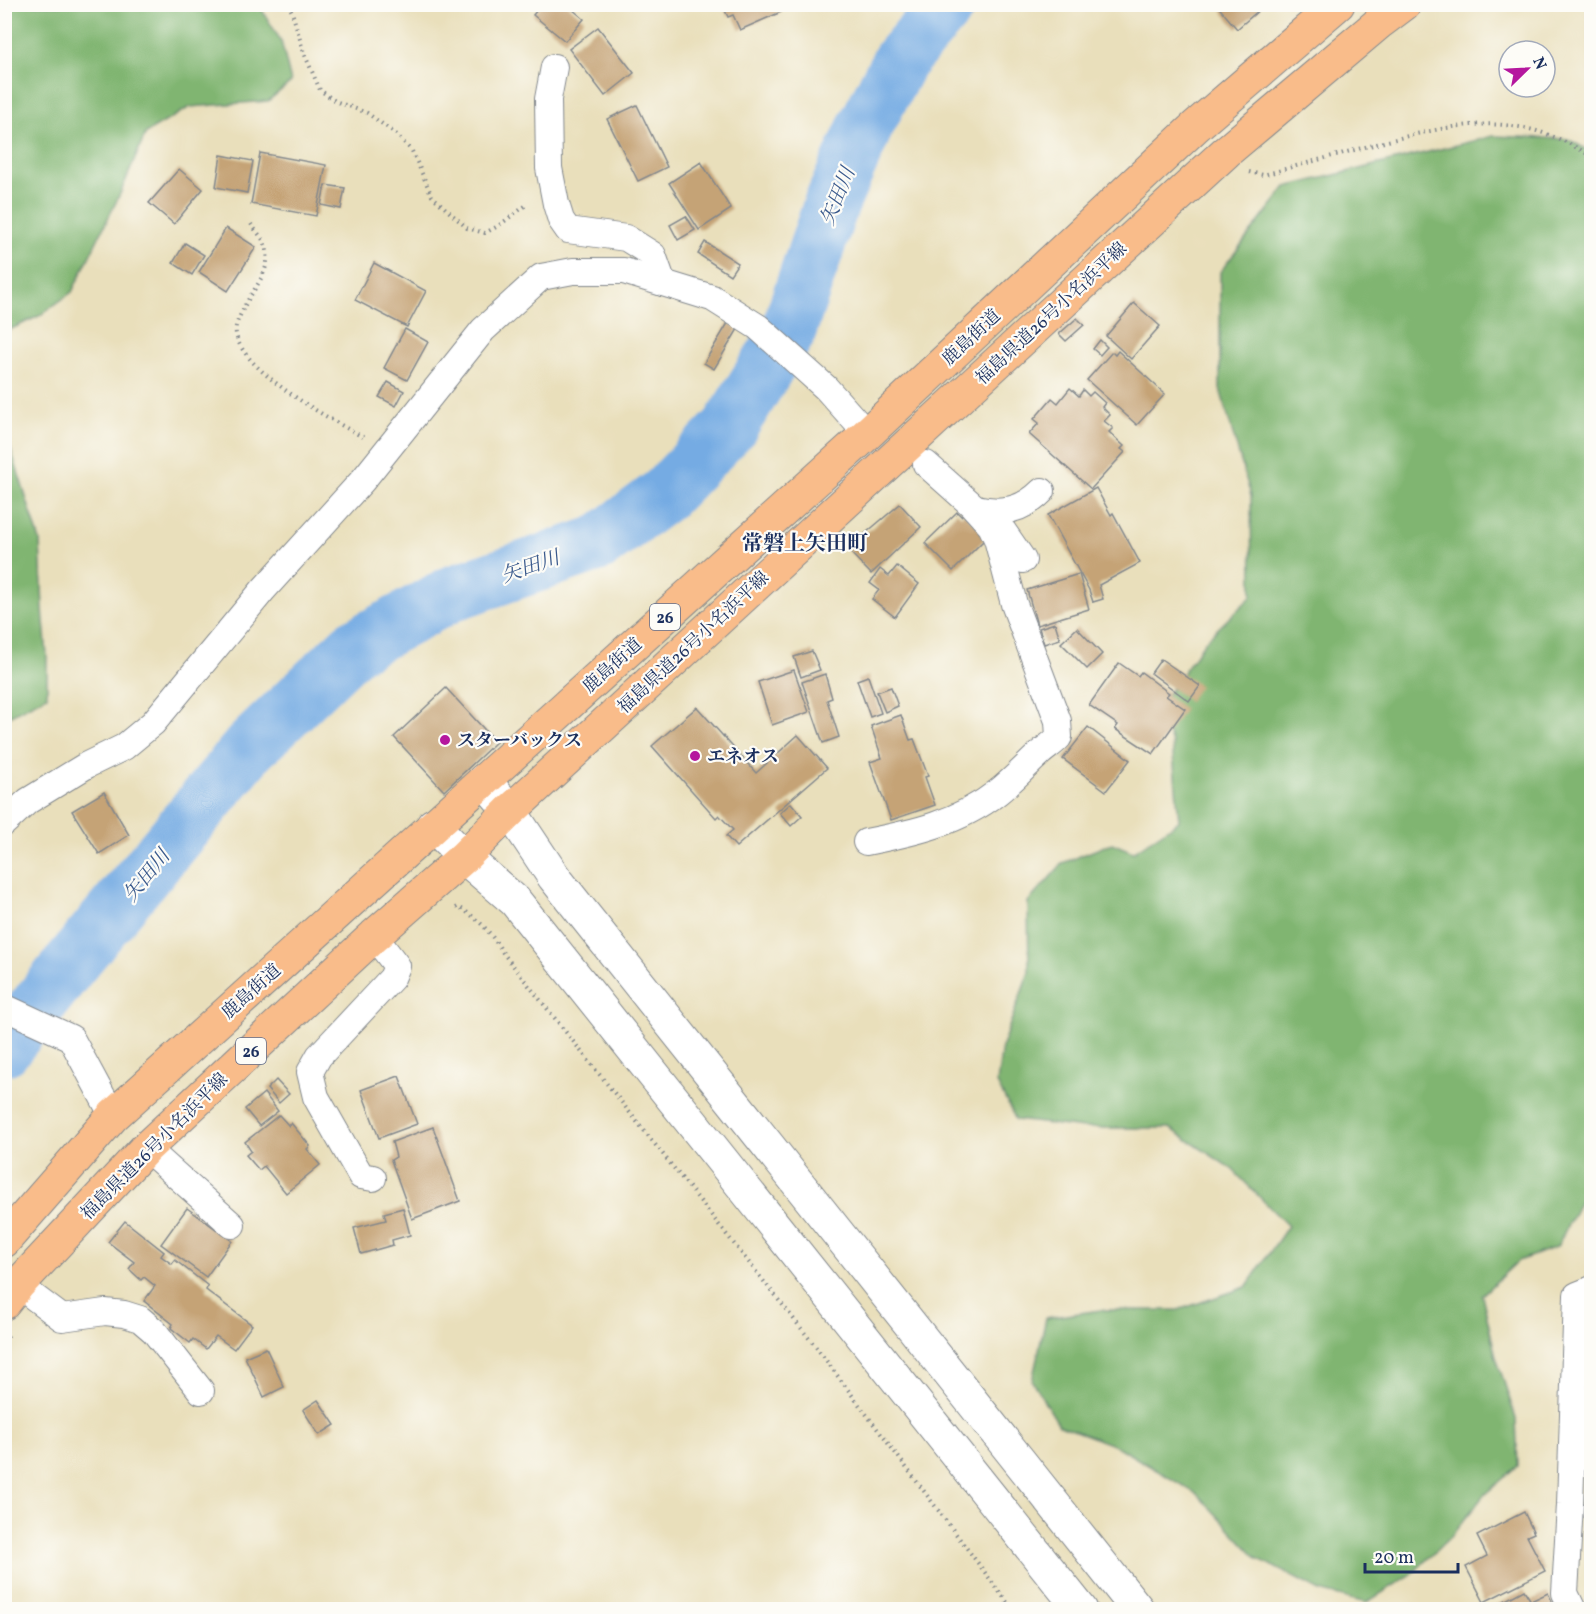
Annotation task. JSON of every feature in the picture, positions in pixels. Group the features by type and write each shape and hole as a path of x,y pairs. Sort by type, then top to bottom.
{"main road":[{"name":"鹿島街道","path":"4,1240 113,1116 867,434 1196,126 1338,4"},
{"name":"福島県道26号小名浜平線","path":"20,1296 147,1148 374,936 464,857 510,811 1226,152 1404,4"}],"street":[{"path":"554,68 548,99 549,168 561,220 568,230 626,238 653,255 663,283"},
{"path":"4,823 28,801 87,765 124,747 153,723 263,590 363,480 483,330 541,277 573,271 624,271 712,298 758,327 826,388 867,434"},
{"path":"926,464 983,517 1003,531 1023,561"},
{"path":"983,517 993,512 1020,507 1030,502 1042,491"},
{"path":"866,842 903,835 944,823 979,805 998,792 1059,737 1058,721 1014,604 997,539 983,517"},
{"path":"1035,660 1044,666 1069,697"},
{"path":"1023,769 1036,765 1059,752"},
{"path":"484,780 510,811 554,877 1138,1610"},
{"path":"434,825 464,857 515,901 1082,1610"},
{"path":"373,1178 361,1176 315,1097 309,1072 319,1056 392,978 397,966 374,936"},
{"path":"6,1008 71,1038 113,1116"},
{"path":"147,1148 232,1225"},
{"path":"1573,1610 1565,1593 1581,1500 1577,1295 1592,1289"},
{"path":"20,1296 62,1318 105,1312 140,1319 154,1331 201,1391"}],"path":[{"path":"288,4 304,53 320,90 335,101 367,113 395,133 412,151 432,196 466,228 485,233 498,226 552,185"},
{"path":"1226,152 1244,170 1263,175 1437,129 1482,124 1546,133 1592,157"},
{"path":"251,224 264,242 268,256 264,275 246,303 235,327 238,343 247,357 308,407 387,450"},
{"path":"448,910 458,907 472,915 491,933 503,953 808,1338 1013,1610"},
{"path":"4,1341 20,1296"}],"green space":[{"path":"4,5 259,5 281,41 291,82 268,101 190,107 146,133 120,194 72,292 39,316 5,332"},
{"path":"1493,136 1568,139 1591,152 1591,1179 1557,1247 1518,1261 1482,1295 1496,1357 1516,1419 1518,1466 1485,1494 1452,1535 1412,1574 1366,1603 1320,1591 1257,1558 1197,1494 1116,1446 1059,1425 1032,1381 1046,1318 1101,1310 1178,1310 1246,1287 1288,1226 1232,1169 1170,1128 1084,1128 1016,1120 997,1083 1002,1046 1029,972 1028,902 1063,863 1112,843 1133,852 1179,821 1172,743 1159,706 1207,639 1252,596 1251,496 1220,389 1220,272 1286,187"},
{"path":"5,431 40,541 47,656 47,696 5,718"}],"building":[{"path":"542,4 566,4 584,19 565,41 533,15"},
{"path":"722,4 788,5 780,8 781,12 740,30 733,15 728,17"},
{"path":"1216,4 1257,4 1260,9 1237,29"},
{"path":"598,27 634,73 605,96 569,49"},
{"path":"637,105 667,167 638,181 607,119"},
{"path":"260,153 326,165 316,216 251,204"},
{"path":"221,155 253,161 247,193 216,187"},
{"path":"701,162 731,209 699,230 669,183"},
{"path":"179,169 203,189 174,224 149,203"},
{"path":"325,185 345,188 341,209 321,205"},
{"path":"686,216 695,230 678,240 670,225"},
{"path":"226,228 256,247 228,291 199,272"},
{"path":"705,242 738,263 730,275 698,254"},
{"path":"185,243 204,255 192,275 173,263"},
{"path":"374,263 426,291 407,327 355,300"},
{"path":"1134,303 1160,326 1131,359 1106,336"},
{"path":"1077,318 1084,325 1066,341 1059,334"},
{"path":"728,323 738,329 714,369 704,363"},
{"path":"405,329 428,342 407,380 384,368"},
{"path":"1100,340 1107,347 1100,355 1093,349"},
{"path":"1118,351 1165,394 1137,425 1087,380 1112,352 1115,355"},
{"path":"388,382 404,391 396,406 379,397"},
{"path":"1070,388 1079,396 1083,390 1089,396 1093,392 1105,403 1102,407 1110,415 1104,421 1113,428 1109,432 1124,446 1121,449 1125,452 1091,489 1029,434 1039,423 1034,419 1052,398 1058,403"},
{"path":"1096,488 1111,515 1113,513 1140,563 1099,585 1103,599 1093,602 1089,590 1048,515"},
{"path":"900,504 921,527 871,574 847,549"},
{"path":"957,512 961,516 964,513 988,536 953,571 925,543"},
{"path":"897,566 919,584 895,617 872,599 879,590 870,583 880,569 889,576"},
{"path":"1079,574 1089,609 1037,625 1027,590"},
{"path":"1055,623 1060,639 1044,644 1039,628"},
{"path":"1077,628 1102,654 1087,669 1061,643"},
{"path":"812,651 820,670 801,677 794,657"},
{"path":"1161,659 1200,686 1189,701 1151,673"},
{"path":"1119,663 1138,676 1141,672 1169,693 1166,696 1185,709 1153,754 1115,729 1118,725 1089,705"},
{"path":"794,670 809,712 772,725 758,682"},
{"path":"825,674 832,698 827,700 839,737 823,743 802,682"},
{"path":"868,676 881,713 870,717 857,680"},
{"path":"891,687 898,706 885,712 877,692"},
{"name":"スターバックス","path":"446,688 496,742 444,791 394,737"},
{"path":"697,707 756,773 798,735 827,768 736,847 726,836 733,830 719,815 716,818 652,746"},
{"path":"901,715 910,740 914,739 928,776 925,777 935,805 891,820 870,762 882,758 871,726"},
{"path":"1088,727 1130,760 1106,791 1063,759"},
{"path":"104,792 129,835 99,854 72,811"},
{"path":"791,803 802,816 791,826 780,813"},
{"path":"399,1076 417,1124 379,1138 361,1090"},
{"path":"276,1080 289,1094 279,1103 267,1089"},
{"path":"264,1093 278,1111 259,1126 245,1109"},
{"path":"279,1115 289,1126 291,1123 310,1146 307,1149 320,1165 286,1193 264,1166 259,1170 246,1155 251,1151 245,1142"},
{"path":"433,1127 460,1201 412,1219 391,1160 396,1157 392,1142"},
{"path":"187,1208 232,1241 206,1277 161,1244"},
{"path":"403,1208 410,1235 392,1240 393,1245 361,1254 354,1228 386,1220 384,1213"},
{"path":"125,1221 164,1252 161,1256 172,1264 175,1260 208,1286 206,1290 252,1325 234,1349 216,1336 206,1349 193,1339 190,1343 171,1328 173,1324 144,1301 155,1286 144,1277 141,1280 129,1269 134,1262 108,1242"},
{"path":"266,1348 284,1387 264,1397 245,1357"},
{"path":"318,1400 335,1425 319,1435 303,1410"},
{"path":"1524,1512 1534,1533 1527,1536 1545,1571 1484,1602 1466,1567 1487,1556 1477,1536"},
{"path":"1524,1590 1531,1601 1548,1593 1556,1610 1492,1610 1491,1608"}],"waterway":[{"name":"矢田川","path":"4,1048 67,968 249,748 354,647 453,593 599,543 665,494 729,428 788,332 831,205 866,125 900,60 948,4"}],"place":[{"name":"スターバックス","path":"445,740"},
{"name":"エネオス","path":"695,756"}],"district":[{"name":"常磐上矢田町","path":"805,543"}]}
